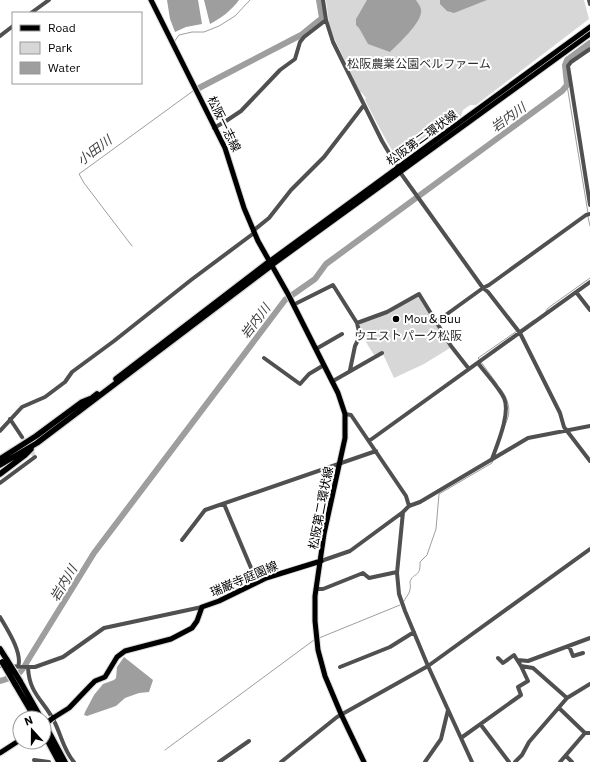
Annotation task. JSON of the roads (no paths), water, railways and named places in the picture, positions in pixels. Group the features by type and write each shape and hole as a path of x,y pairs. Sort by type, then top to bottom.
{"highway":[{"path":"0,465 37,443 271,263"},
{"path":"0,458 36,436 82,402 92,398 271,263"},
{"path":"0,474 25,455 37,443"},
{"path":"0,649 2,662 36,710"},
{"path":"17,682 31,710"},
{"path":"52,738 65,762"},
{"path":"52,749 59,762"}],"main road":[{"name":"松阪一志線","path":"151,0 225,148 244,208 254,232 271,263"},
{"name":"松阪第二環状線","path":"399,170 590,27"},
{"name":"松阪第二環状線","path":"364,762 325,676 316,639 314,615 316,589 324,534 345,438 345,414 333,381 271,263 590,34"},
{"name":"瑞巌寺庭園線","path":"53,718 69,708 95,681 105,677 117,656 125,651 171,639 192,628 202,607 219,601 257,582 321,561"},
{"path":"0,753 12,745"}],"street":[{"path":"32,12 49,0"},
{"path":"323,0 326,20 332,42 382,141 399,170 483,288 488,292 519,331 560,412 567,431 590,461"},
{"path":"589,0 590,4"},
{"path":"214,128 241,110 280,70 296,59 300,42 304,37 326,20"},
{"path":"0,36 12,27"},
{"path":"590,49 571,62 568,66 568,70 590,205"},
{"path":"0,431 22,407 45,397 55,390 83,363 100,352 254,232 269,218 291,190 324,157 364,106"},
{"path":"436,322 588,214"},
{"path":"370,441 480,362 519,331 590,282"},
{"path":"296,303 333,285 357,324 360,336 354,350 350,370"},
{"path":"576,292 590,310"},
{"path":"357,324 387,312 419,294 451,346 469,369"},
{"path":"316,349 342,334"},
{"path":"333,381 382,353"},
{"path":"264,358 300,384 309,374 324,365"},
{"path":"480,362 503,397 506,406 506,414 494,458"},
{"path":"345,414 351,415 370,441 406,496 409,506"},
{"path":"10,419 22,437"},
{"path":"321,561 350,551 409,506 420,502 528,438 590,426"},
{"path":"182,540 205,510 376,451"},
{"path":"0,484 35,457"},
{"path":"224,504 257,582"},
{"path":"403,512 397,572 399,594 428,666 472,762"},
{"path":"280,762 341,714 428,666 590,549"},
{"path":"316,589 323,589 363,573 369,578 397,572"},
{"path":"2,662 18,667 35,667 63,657 104,628 202,607"},
{"path":"0,617 19,654 20,662 18,667"},
{"path":"340,666 390,647 414,632"},
{"path":"518,660 528,661 590,638"},
{"path":"569,646 573,656 583,653"},
{"path":"461,738 521,695 518,687 528,681 514,655 503,663 498,658"},
{"path":"521,666 533,668 567,698"},
{"path":"28,667 34,694 53,718 65,747 74,762"},
{"path":"516,761 522,755 529,742 567,698 590,684"},
{"path":"559,708 584,732 590,733"},
{"path":"425,762 441,739 448,710"},
{"path":"481,725 509,762"},
{"path":"560,762 584,732"},
{"path":"219,762 250,741"},
{"path":"566,756 572,762"},
{"path":"34,760 49,762"}],"water":[{"path":"167,0 198,0 202,24 186,27 175,32 170,19"},
{"path":"204,0 239,0 226,14 210,24"},
{"path":"367,0 416,0 420,7 420,17 417,22 390,52 368,44 356,25 356,19"},
{"path":"440,0 487,0 454,13 447,11 440,4"},
{"path":"124,657 153,680 149,692 139,693 125,698 116,706 87,716 84,715 94,695 103,684 116,678 117,667"}],"waterway":[{"path":"174,42 179,35 192,32 204,32 219,26 235,16 250,0"},
{"name":"小田川","path":"199,88 301,35 322,18 319,0"},
{"name":"岩内川","path":"0,681 17,675 20,672 94,553 285,300 315,279 326,264 562,91 567,85 565,65 567,60 590,43"},
{"path":"567,85 588,213"},
{"name":"小田川","path":"132,246 84,183 79,174 193,91"},
{"path":"588,217 590,226"},
{"path":"546,311 548,308 590,278"},
{"path":"520,330 534,320"},
{"path":"479,359 478,358 517,331"},
{"path":"481,362 497,384"},
{"path":"500,388 506,397 509,410 505,425"},
{"path":"404,601 409,592 411,579 418,573 420,562 427,555 436,529 439,494 492,463 493,460"},
{"path":"319,638 400,605"},
{"path":"165,750 314,640"}],"tunnel":[{"path":"22,437 35,457"}],"place":[{"name":"Mou＆Buu","path":"396,319"}],"park label":[{"name":"松阪農業公園ベルファーム","path":"419,64"},
{"name":"ウエストパーク松阪","path":"408,336"}]}
